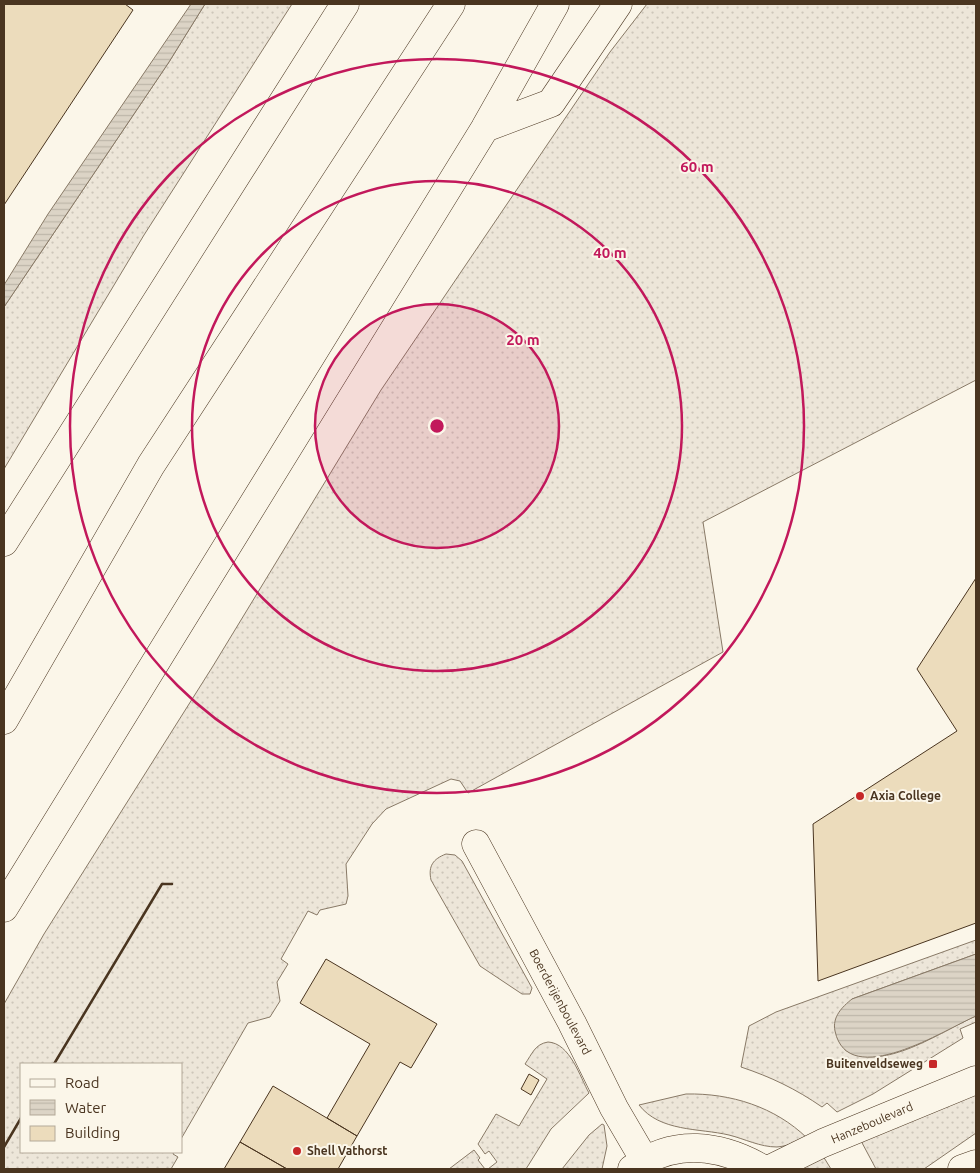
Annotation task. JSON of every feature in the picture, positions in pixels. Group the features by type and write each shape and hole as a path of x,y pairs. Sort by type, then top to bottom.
{"main road":[{"path":"4,542 345,4"},
{"path":"4,720 151,465 450,4"},
{"path":"4,908 485,128 555,4"},
{"path":"485,128 551,104 618,4"},
{"name":"Boerderijenboulevard","path":"476,844 572,1023 614,1108 638,1165"},
{"name":"Hanzeboulevard","path":"770,1169 824,1143 976,1080"},
{"path":"638,1165 658,1154 685,1148 712,1148 741,1156 763,1169"},
{"path":"962,1169 976,1164"}],"shaded area":[{"path":"205,4 292,4 144,235 4,469 4,307 169,62"},
{"path":"647,4 976,4 976,380 703,522 723,652 468,793 460,781 451,779 386,809 372,824 346,864 348,896 346,904 320,910 317,915 308,911 281,959 288,964 277,982 280,1001 270,1017 248,1023 182,1137 182,1063 20,1063 20,1153 174,1153 178,1157 171,1169 4,1169 4,1004 44,934 213,666 381,390 610,52"},
{"path":"446,854 455,855 462,861 532,988 530,994 522,994 480,966 431,880 430,871 432,864"},
{"path":"976,940 976,954 852,999 845,1050 860,1056 877,1057 894,1054 929,1040 976,1016 976,1022 960,1029 963,1038 873,1094 837,1112 827,1103 822,1107 783,1084 741,1067 749,1026 776,1012"},
{"path":"548,1042 556,1044 568,1054 589,1093 551,1129 526,1169 488,1169 497,1162 489,1151 485,1154 478,1144 496,1114 519,1126 547,1079 525,1064 537,1047"},
{"path":"976,1089 976,1133 924,1169 876,1169 860,1139"},
{"path":"686,1094 719,1096 751,1104 781,1118 807,1138 777,1147 765,1146 729,1135 669,1125 648,1114 639,1105"},
{"path":"602,1124 604,1125 607,1146 602,1169 562,1169 589,1135"},
{"path":"474,1150 480,1158 478,1160 485,1169 449,1169"},
{"path":"823,1156 831,1169 798,1169"}],"water":[{"path":"191,4 205,4 169,62 4,307 4,285 48,214"},
{"path":"976,954 976,1016 922,1043 899,1051 877,1056 858,1056 844,1048 834,1026 836,1017 841,1009 852,999"}],"building":[{"path":"4,4 125,4 133,10 4,205"},
{"path":"976,578 976,923 818,981 813,824 957,731 917,669"},
{"path":"326,959 437,1024 411,1068 400,1062 357,1136 327,1118 370,1044 300,1003"},
{"path":"529,1074 539,1080 531,1095 521,1089"},
{"path":"273,1086 357,1136 338,1169 287,1169 240,1142"},
{"path":"240,1142 287,1169 224,1169"}],"wall":[{"path":"55,1063 162,884 172,884"},
{"path":"4,1147 20,1120"}],"place":[{"name":"Axia College","path":"860,796"},
{"name":"Buitenveldseweg","path":"933,1064"},
{"name":"Shell Vathorst","path":"297,1151"}]}
